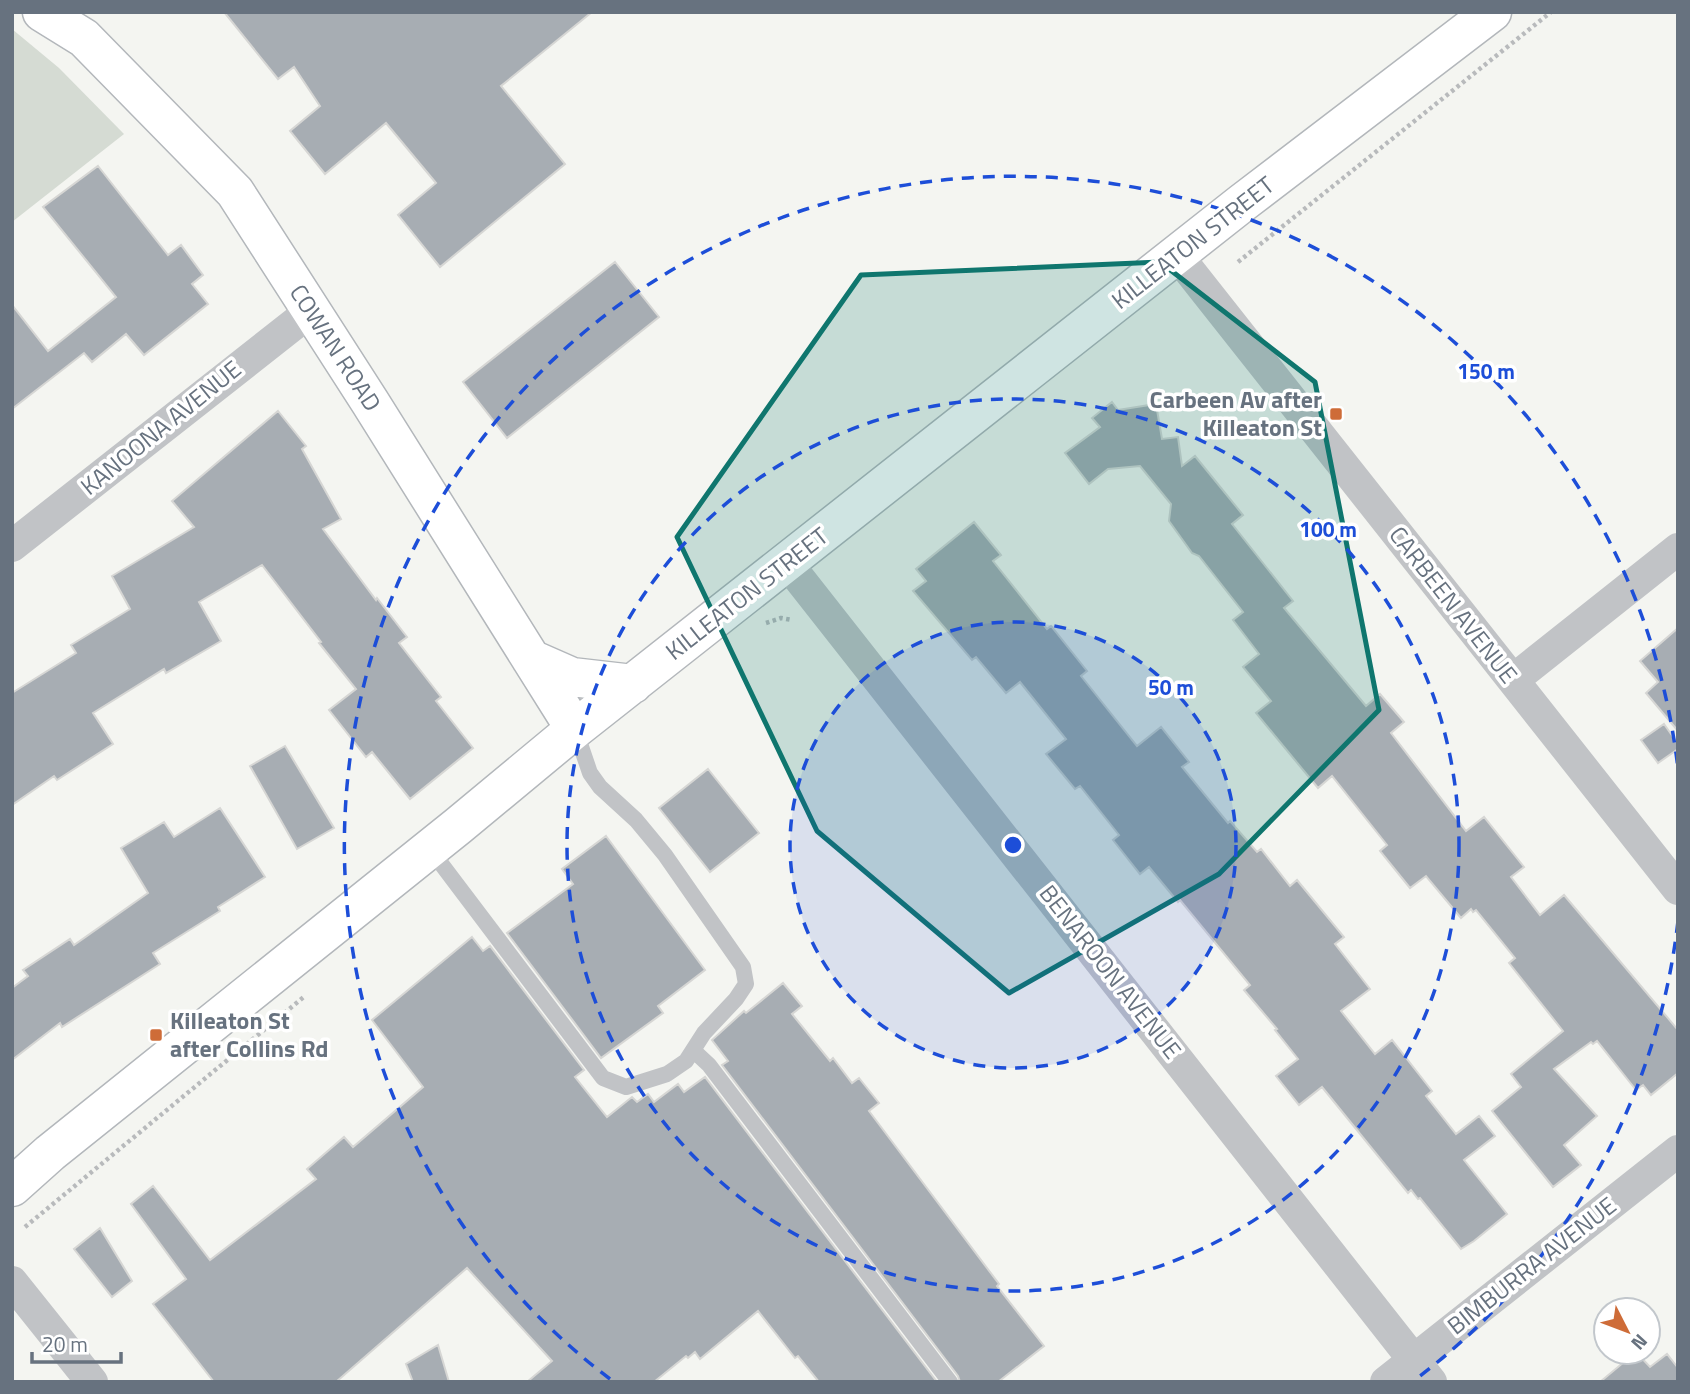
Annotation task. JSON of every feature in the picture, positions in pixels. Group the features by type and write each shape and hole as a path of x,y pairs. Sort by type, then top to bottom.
{"main road":[{"name":"COWAN ROAD","path":"41,12 84,38 235,192 575,729"},
{"name":"KILLEATON STREET","path":"12,1187 50,1153 430,849 575,729 1177,255 1492,12"},
{"path":"531,659 572,677 633,684"}],"street":[{"name":"CARBEEN AVENUE","path":"1177,255 1678,889"},
{"name":"KANOONA AVENUE","path":"12,546 312,310"},
{"path":"1513,680 1678,549"},
{"name":"BENAROON AVENUE","path":"787,563 1423,1371"},
{"name":"BIMBURRA AVENUE","path":"1386,1382 1423,1371 1678,1150"},
{"path":"12,1282 92,1382"}],"lane":[{"path":"430,849 603,1078 626,1087 667,1074 686,1061 704,1033 736,999 746,984 743,967 665,855 636,820 600,787 590,773 575,729"},
{"path":"694,1051 709,1065 950,1382"}],"path":[{"path":"1238,262 1551,12"}],"highlighted area":[{"path":"1160,262 1315,382 1379,710 1219,874 1009,993 817,831 677,537 861,275"}],"shaded area":[{"path":"12,29 59,68 124,134 12,222"}],"building":[{"path":"224,12 592,12 501,86 565,164 440,267 398,215 436,183 386,123 325,174 290,131 320,106 294,67 278,79"},
{"path":"98,166 168,255 181,245 203,275 192,284 208,304 144,355 126,334 92,362 84,353 12,409 12,305 48,351 116,297 43,207"},
{"path":"615,262 659,317 507,438 463,382"},
{"path":"1112,402 1118,410 1156,404 1162,439 1178,437 1182,466 1195,456 1243,515 1232,524 1293,601 1284,608 1366,706 1380,694 1404,722 1391,733 1466,831 1484,817 1524,867 1511,877 1540,915 1564,895 1678,1030 1678,1073 1651,1095 1643,1085 1636,1090 1597,1041 1593,1044 1591,1042 1554,1069 1597,1116 1564,1145 1581,1165 1553,1187 1492,1111 1521,1087 1511,1074 1563,1031 1509,963 1515,958 1476,910 1473,912 1471,909 1461,918 1426,876 1410,888 1380,851 1387,845 1332,776 1318,788 1256,713 1271,701 1243,667 1259,654 1233,620 1243,612 1199,556 1192,553 1169,521 1171,504 1140,466 1108,469 1089,484 1065,453 1100,427 1092,418"},
{"path":"278,411 306,446 302,449 341,519 323,529 407,637 399,643 441,697 436,701 473,748 410,799 372,752 366,757 329,710 356,689 262,565 199,602 221,641 166,673 164,669 93,713 113,744 57,780 54,776 12,805 12,693 76,653 71,645 130,609 112,576 194,527 172,501"},
{"path":"974,522 1001,555 993,561 1047,629 1051,626 1087,671 1081,676 1137,746 1161,727 1189,762 1182,767 1228,823 1230,821 1257,852 1261,849 1290,886 1297,880 1344,937 1335,944 1370,989 1341,1011 1375,1054 1392,1040 1432,1091 1426,1096 1456,1134 1479,1116 1495,1136 1464,1160 1507,1214 1474,1241 1461,1249 1420,1198 1411,1190 1408,1193 1322,1087 1299,1105 1276,1076 1298,1059 1244,990 1250,985 1149,867 1140,874 1113,840 1119,835 1080,786 1075,789 1046,754 1066,739 1020,682 1006,693 976,657 972,660 913,591 926,581 916,569"},
{"path":"1678,628 1678,731 1646,693 1658,682 1640,661"},
{"path":"1664,724 1678,744 1678,749 1658,763 1641,740"},
{"path":"285,746 334,828 297,849 250,766"},
{"path":"708,769 759,833 710,872 659,808"},
{"path":"220,808 265,877 218,907 220,911 153,953 160,964 62,1027 60,1023 12,1060 12,988 28,976 23,970 70,939 74,945 148,893 121,848 164,822 174,837"},
{"path":"606,836 705,970 658,1006 663,1013 601,1058 507,933 573,884 562,869"},
{"path":"472,937 483,951 490,946 584,1070 575,1077 607,1117 632,1097 637,1102 648,1094 654,1102 678,1084 684,1092 705,1077 937,1382 819,1382 798,1356 795,1358 758,1311 700,1359 695,1352 688,1358 686,1356 654,1382 527,1382 552,1361 467,1268 336,1382 214,1382 153,1304 186,1279 131,1204 153,1186 210,1260 316,1179 307,1169 344,1137 353,1147 423,1087 372,1020"},
{"path":"783,983 802,1006 792,1014 830,1061 833,1058 852,1083 859,1078 879,1103 869,1111 1044,1346 998,1382 960,1382 722,1065 728,1061 712,1040 744,1011 746,1013"},
{"path":"100,1228 132,1281 112,1297 74,1249"},
{"path":"438,1345 449,1382 413,1382 406,1364"},
{"path":"1667,1354 1678,1368 1678,1382 1600,1382 1619,1366 1662,1366 1662,1358"}],"place":[{"name":"Carbeen Av after Killeaton St","path":"1336,414"},
{"name":"Killeaton St after Collins Rd","path":"156,1035"}]}
